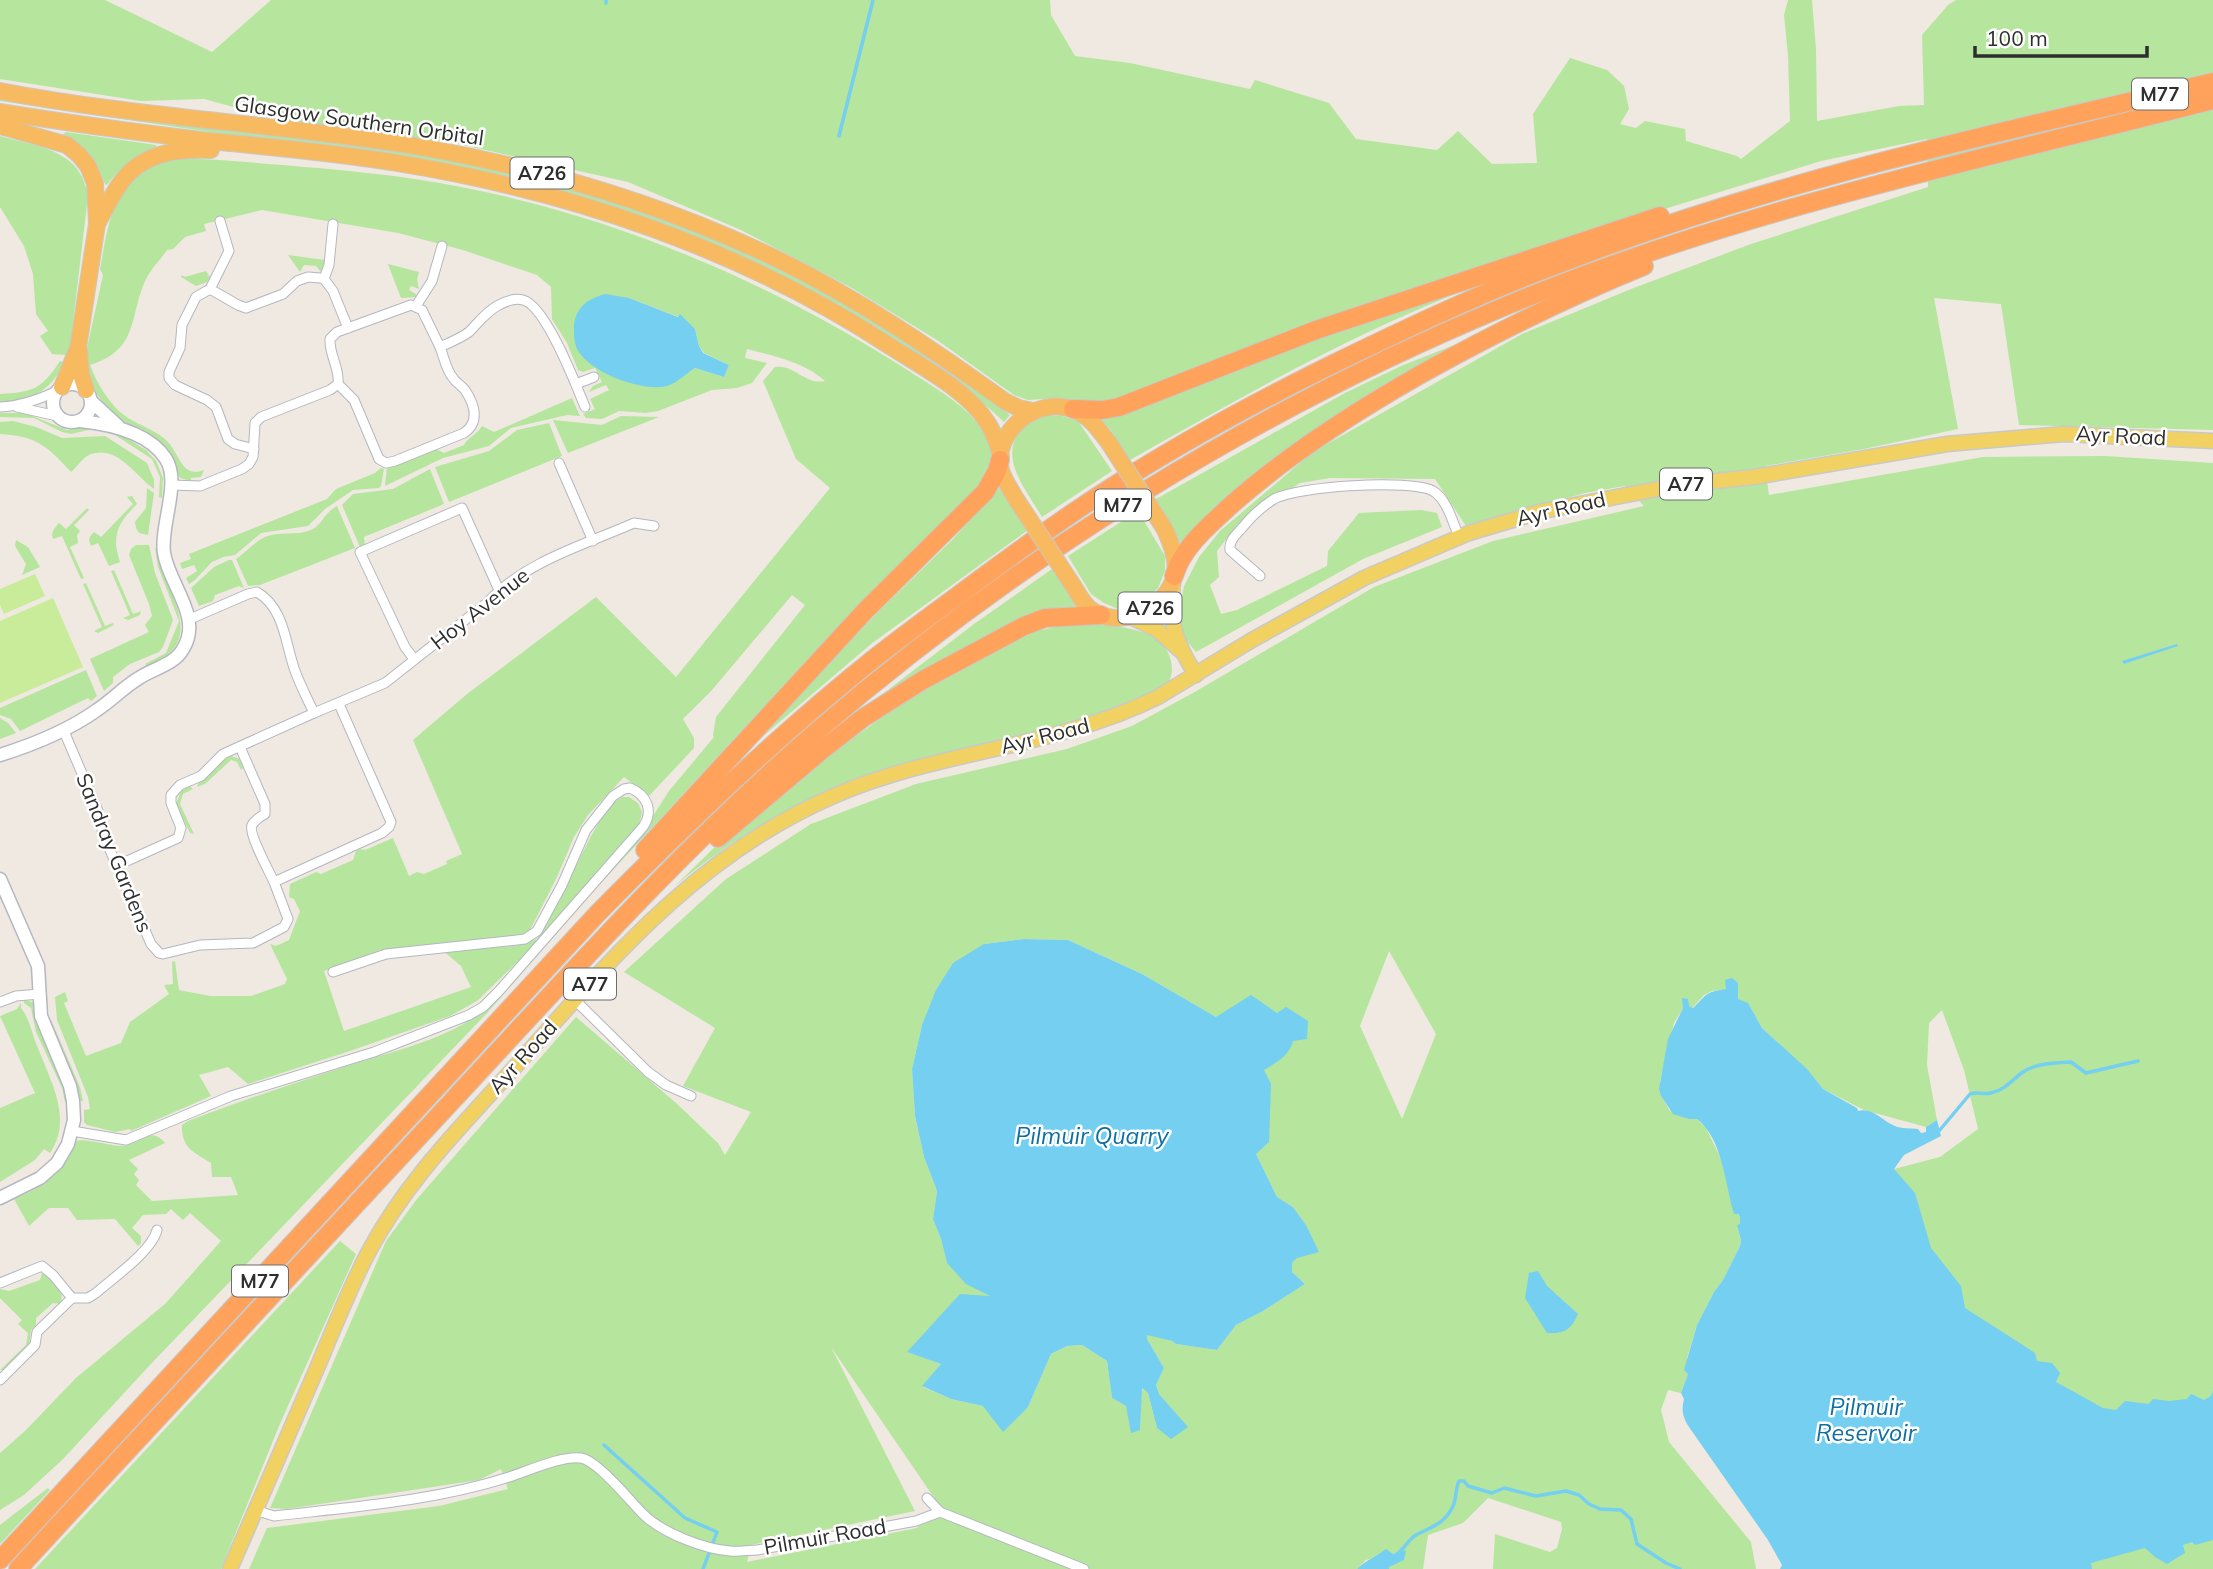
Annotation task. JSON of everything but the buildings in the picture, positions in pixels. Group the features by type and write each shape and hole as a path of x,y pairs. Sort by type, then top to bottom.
{"highway":[{"name":"M77","path":"0,1560 598,913 718,794 884,651 999,565 1110,488 1167,453 1282,390 1408,327 1573,258 1806,183 2213,82"},
{"name":"Glasgow Southern Orbital","path":"0,91 80,104 390,142 499,163 579,183 683,218 783,262 910,335 1006,402 1033,411"},
{"name":"M77","path":"18,1569 637,902 707,833 819,729 949,626 1107,514 1304,401 1442,334 1589,273 1791,208 2213,100"},
{"name":"Glasgow Southern Orbital","path":"0,112 160,135 397,163 544,194 634,222 746,267 868,332 960,394 981,413 989,424 1001,459"},
{"path":"0,126 66,145 88,166 95,183 97,224 78,348 81,374 89,395"},
{"path":"97,224 123,180 144,162 168,151 196,149 316,152"},
{"path":"1073,410 1119,407 1316,330 1683,209 1825,172 1917,154"},
{"path":"1174,578 1178,564 1192,543 1247,491 1373,401 1458,353 1560,302 1791,208"},
{"path":"59,389 78,348"},
{"name":"A726","path":"1001,459 1005,479 1016,499 1083,602 1101,615 1112,618 1131,617 1153,605 1165,593 1174,578 1173,548 1164,528 1109,443 1088,418 1073,410 1053,405 1033,411"},
{"path":"1001,459 1005,441 1014,426 1033,411"},
{"name":"M77","path":"518,1000 624,873 762,720 865,611 985,492 1001,459"},
{"path":"318,1246 416,1152 635,918 740,818 822,750 863,718 923,680 1024,626 1045,618 1101,615"}],"main road":[{"name":"Ayr Road","path":"230,1569 368,1253 390,1215 432,1157 644,926 723,858 784,821 836,795 892,774 1061,734 1134,709 1364,578 1459,537 1517,518 1573,504 1678,485 1754,477 1947,443 2064,434 2213,441"},
{"name":"A726","path":"1174,578 1171,619 1182,652 1196,674"},
{"name":"A726","path":"1131,617 1157,629 1182,652"}],"street":[{"path":"220,221 229,251 210,289 196,297 182,325 180,348 169,378 174,385 216,407 228,439 254,449"},
{"path":"324,279 329,265 333,224"},
{"path":"416,306 432,281 442,246"},
{"path":"210,289 246,308 283,294 297,281 307,277 324,279 333,291 348,328"},
{"path":"440,347 466,334 482,317 499,305 511,300 523,300 539,313 561,348 585,407"},
{"path":"171,485 200,486 242,469 251,461 255,423 261,417 330,390 338,384 339,374 329,348 330,339 337,332 411,305 422,310 451,376 466,391 475,422 472,428 464,433 386,463 379,459 354,400 338,384"},
{"path":"576,384 594,377"},
{"path":"0,407 37,401 74,384 89,395 121,429"},
{"path":"57,416 53,404 59,389"},
{"path":"80,421 89,413 89,395"},
{"path":"0,755 63,729 94,712 143,675 174,659 188,640 190,619 164,554 164,527 171,485 165,458 155,446 121,429 103,423 68,422 57,416 15,406"},
{"path":"559,463 593,541"},
{"path":"1260,576 1230,550 1229,545 1233,538 1246,523 1275,499 1314,488 1416,485 1435,492 1445,505 1459,537"},
{"path":"414,659 405,647 360,552 462,508 499,590"},
{"name":"Hoy Avenue","path":"116,866 178,838 181,828 171,803 171,794 180,785 201,776 223,754 385,683 524,571 634,523 654,526"},
{"path":"190,619 248,594 257,592 265,596 273,604 286,635 294,668 314,713"},
{"path":"240,747 265,804 265,814 253,823 251,828 274,882 345,851 390,827 391,822 338,704"},
{"name":"Sandray Gardens","path":"63,729 98,811 103,834 116,866 151,944 159,953 200,944 249,944 284,927 288,919 274,882"},
{"path":"72,1131 126,1140 231,1096 374,1052 469,1015 483,1007 499,991 638,833 649,816 647,804 630,788 619,792 605,805 586,830 551,908 532,936 517,940 386,954 333,972"},
{"path":"0,879 38,966 41,1016 74,1101 72,1131 57,1163 40,1178 0,1198"},
{"path":"0,1002 16,996 40,994"},
{"path":"575,1000 649,1072 666,1085 691,1096"},
{"path":"0,1380 34,1345 37,1332 72,1298 88,1298 96,1293 155,1239 157,1230"},
{"path":"0,1283 42,1266 72,1298"},
{"name":"Pilmuir Road","path":"255,1510 274,1516 396,1502 473,1488 564,1459 581,1458 604,1473 646,1517 667,1530 703,1546 732,1551 757,1550 916,1521 940,1512"},
{"path":"927,1498 940,1512 1084,1569"}],"green space":[{"path":"0,0 105,0 212,52 271,0 1050,0 1051,15 1075,56 1130,63 1250,89 1255,80 1329,103 1356,139 1437,150 1458,131 1492,164 1537,163 1533,114 1570,58 1607,70 1624,86 1629,109 1620,124 1636,128 1645,121 1685,129 1686,141 1741,159 1790,121 1784,15 1788,0 1812,0 1817,121 1899,106 1924,105 1922,35 1948,5 1956,0 2213,0 2213,430 2019,425 2001,304 1934,298 1958,429 1765,466 1769,495 1983,457 2105,456 2213,463 2213,1569 1848,1569 1894,1169 1940,1157 1978,1129 1964,1070 1942,1010 1929,1023 1927,1065 1937,1120 1926,1127 1864,1110 1823,1089 1807,1070 1762,1028 1748,1004 1738,999 1738,983 1704,995 1692,1008 1683,1008 1674,1023 1660,1081 1661,1096 1670,1111 1689,1119 1697,1119 1706,1128 1722,1161 1733,1209 1740,1217 1737,1227 1741,1240 1723,1280 1697,1325 1687,1358 1688,1374 1681,1393 1668,1390 1661,1410 1669,1442 1751,1542 1756,1569 1493,1569 1495,1534 1550,1552 1557,1548 1562,1529 1561,1522 1488,1498 1463,1523 1428,1535 1423,1569 1389,1569 1405,1551 1366,1560 1357,1569 249,1569 267,1528 439,1506 508,1489 501,1469 479,1480 287,1509 270,1508 386,1241 417,1199 576,1017 676,1103 718,1143 725,1155 751,1112 683,1086 715,1028 624,972 726,879 811,824 916,784 1067,749 1132,726 1374,587 1493,541 1644,506 1625,486 1585,493 1466,526 1435,479 1330,478 1300,483 1238,524 1217,551 1219,577 1210,585 1221,614 1237,610 1327,566 1328,551 1359,513 1421,510 1437,513 1442,527 1363,559 1196,652 1181,634 1179,613 1184,586 1199,557 1220,531 1313,452 1522,334 1751,244 1928,187 1927,139 1821,161 1348,310 1223,357 1106,406 1058,398 1028,400 1014,395 937,340 850,287 741,230 628,182 454,143 282,120 204,99 141,101 0,79","holes":["1024,939 1068,940 1142,974 1216,1017 1277,1013 1277,1062 1263,1070 1256,1154 1277,1197 1293,1207 1306,1225 1297,1258 1292,1263 1292,1272 1305,1284 1236,1325 1217,1350 1176,1344 1147,1334 1147,1339 1164,1368 1156,1385 1159,1394 1187,1427 1157,1428 1148,1393 1141,1388 1140,1430 1126,1406 1112,1398 1107,1361 1082,1345 1067,1346 1051,1354 1028,1407 983,1406 951,1399 923,1387 941,1364 908,1352 992,1297 947,1263 933,1219 937,1191 924,1157 915,1117 912,1069 922,1025 984,944","1389,951 1436,1034 1402,1119 1360,1026","831,1347 937,1502 917,1528 747,1562 751,1545 915,1511"]},
{"path":"0,97 445,157 609,200 743,252 836,298 913,347 1010,415 1004,422 944,375 765,268 667,225 606,205 483,172 0,101"},
{"path":"66,132 156,145 156,148 129,163 107,185 90,154 63,134"},
{"path":"0,136 43,147 67,159 77,168 84,180 88,196 69,356 56,377 42,391 25,398 0,402 0,394 21,392 41,384 60,361 63,362 65,355 52,354 40,336 48,331 36,314 33,274 24,246 0,207"},
{"path":"176,158 372,173 439,183 521,200 637,236 749,282 803,309 936,388 964,410 986,435 991,450 991,466 978,489 815,651 600,884 488,1012 63,1459 24,1495 0,1510 0,1453 76,1378 166,1303 221,1241 190,1213 183,1220 171,1209 166,1214 143,1215 132,1228 141,1236 138,1246 115,1219 77,1220 68,1208 49,1208 29,1226 14,1199 53,1176 77,1141 121,1146 154,1135 165,1143 129,1160 138,1169 134,1174 139,1180 136,1185 152,1201 238,1195 231,1177 212,1177 211,1163 186,1144 182,1125 267,1092 424,1042 462,1025 495,1002 646,827 669,791 714,737 716,717 805,605 792,595 712,690 683,719 694,738 694,748 649,796 624,777 588,815 574,837 529,932 522,936 381,950 324,971 344,1031 471,987 461,966 442,950 514,946 537,939 608,807 622,797 629,797 638,803 642,812 639,825 543,937 477,1001 450,1016 248,1084 228,1067 199,1075 211,1096 131,1131 115,1132 84,1122 84,1110 90,1109 88,1097 57,1020 55,997 65,992 68,1001 64,1003 86,1056 121,1043 130,1022 169,994 164,985 173,984 172,962 175,961 179,990 210,996 251,996 285,984 287,979 270,944 276,946 289,940 300,911 294,899 289,897 290,884 353,860 356,851 393,838 409,876 417,872 424,874 462,854 413,740 467,694 596,597 676,677 830,488 796,459 763,381 775,367 782,367 811,380 825,381 808,369 788,360 747,349 745,358 767,363 752,383 737,388 712,390 658,411 619,411 602,419 586,418 583,414 595,409 590,399 609,390 606,385 589,392 593,386 602,382 595,368 583,372 578,370 567,343 552,319 551,287 537,275 463,250 398,233 262,210 204,224 206,231 185,237 173,249 167,250 147,277 125,340 118,350 90,365 96,380 116,408 166,440 190,471 204,470 201,477 191,478 191,481 180,478 173,461 149,436 116,417 102,402 87,377 84,362 103,275 100,269 105,241 117,202 133,179 144,170","holes":["629,298 679,317 695,329 699,346 704,353 729,365 724,377 695,368 668,385"]},
{"path":"288,255 325,260 321,272 316,266 304,265 300,272"},
{"path":"388,264 419,272 419,289 411,286 409,290 416,294 416,297 401,298"},
{"path":"206,271 210,277 207,282 196,286 181,277 182,275 185,277"},
{"path":"1473,287 1341,345 1130,460 1110,429 1100,419 1117,416 1328,333"},
{"path":"1487,332 1388,382 1342,411 1182,546 1156,499 1345,393 1401,366"},
{"path":"572,398 580,416 567,415 511,428 489,446 443,458 385,486 387,467 436,449 444,453 464,445 482,426 494,432"},
{"path":"0,413 25,413 67,430 96,426 123,436 146,450 156,461 163,478 162,498 159,497 160,477 152,459 112,433 93,429 71,434 34,418 0,417"},
{"path":"1039,415 1062,416 1078,421 1112,471 1042,517 1018,477 1012,451 1015,439 1024,427"},
{"path":"621,416 659,417 568,453 553,420 602,425"},
{"path":"13,421 62,438 105,436 147,463 154,480 154,489 124,462 107,453 87,456 71,472 40,444 23,437 0,434 0,422"},
{"path":"549,423 562,456 449,502 435,467 489,451 517,430"},
{"path":"384,469 379,488 353,490 325,509 308,526 261,533 235,555 212,562 189,584 186,578 197,571 194,565 182,569 180,563 191,559 189,554 327,499 336,489"},
{"path":"430,469 444,504 364,537 365,545 360,547 342,505 353,494 393,489"},
{"path":"1000,487 1028,530 871,644 742,754 768,722 780,717"},
{"path":"147,488 154,493 148,535 139,533 135,522 146,508"},
{"path":"132,496 137,504 125,517 116,537 120,562 109,566 98,543 91,546 90,538 94,532 101,537 133,504 127,497"},
{"path":"337,506 355,548 260,585 248,586 236,559 263,538 313,529"},
{"path":"87,508 89,510 74,525 80,531 77,535 78,543 70,547 84,578 81,579 62,536 53,539 52,534 59,523 66,529"},
{"path":"1138,511 1165,556 1165,571 1158,588 1143,603 1132,609 1118,609 1091,594 1068,556"},
{"path":"16,540 28,547 40,567 22,575 26,564 15,546"},
{"path":"136,545 149,545 155,573 173,620 159,652 130,664 113,677 113,683 104,691 90,659 149,632 145,625 152,616 149,604 129,555"},
{"path":"155,547 176,605 181,629 179,640 173,649 148,666 145,664 166,653 179,621 158,567"},
{"path":"232,560 244,588 239,586 215,595 213,601 199,606 191,588 214,567"},
{"path":"1052,569 1078,609 1049,612 837,729 974,624"},
{"path":"114,570 133,614 141,611 140,615 128,620 123,618 130,615 111,571"},
{"path":"35,574 45,596 4,614 0,605 0,589"},
{"path":"86,583 105,626 114,625 98,633 94,631 102,627 83,584"},
{"path":"53,598 83,667 0,703 0,621"},
{"path":"1101,623 1142,632 1160,642 1167,650 1172,669 1169,681 1164,687 1132,704 1067,727 913,762 849,783 757,828 728,846 674,887 722,840 830,755 906,700 1036,631"},
{"path":"86,670 97,696 91,701 88,698 20,731 11,719 0,715 0,708"},
{"path":"0,718 8,723 16,733 0,739"},
{"path":"231,756 240,759 244,767 241,770 237,762 231,760 205,784 197,787 199,782"},
{"path":"190,786 193,789 183,794 180,804 194,834 190,833 176,804 181,791"},
{"path":"24,1000 35,1006 38,1027 68,1102 65,1102 62,1088 36,1032 31,1008"},
{"path":"21,1003 54,1087 60,1127 50,1153 44,1149 35,1160 0,1182 0,1108 35,1093 0,1016 17,1009"},
{"path":"51,1020 80,1087 83,1101 79,1101 77,1088 49,1022"},
{"path":"340,1241 356,1254 279,1426 221,1569 35,1569"},
{"path":"42,1273 49,1276 62,1291 61,1304 53,1303 36,1318 29,1346 5,1370 0,1370 26,1345 28,1333 18,1324 22,1320 0,1298 0,1289 9,1291 40,1280"},
{"path":"48,1488 50,1490 0,1544 0,1525"}],"water":[{"path":"605,294 629,298 678,317 680,314 695,329 703,353 729,365 724,377 695,368 667,386 657,387 619,380 595,367 578,350 574,324 582,306"},
{"path":"2177,644 2178,646 2124,664 2122,661"},
{"name":"Pilmuir Quarry","path":"1024,939 1068,940 1142,974 1216,1017 1251,995 1277,1013 1286,1007 1308,1021 1307,1039 1293,1041 1286,1054 1264,1070 1271,1084 1269,1142 1256,1154 1277,1197 1293,1207 1306,1225 1319,1252 1297,1258 1292,1263 1292,1272 1305,1284 1236,1325 1217,1350 1176,1344 1147,1335 1164,1368 1156,1385 1159,1394 1188,1427 1171,1439 1157,1428 1148,1393 1142,1388 1140,1430 1131,1433 1126,1406 1112,1398 1107,1361 1082,1345 1067,1346 1051,1354 1028,1407 1003,1432 983,1406 951,1399 922,1386 941,1364 907,1352 960,1294 990,1296 966,1284 947,1263 933,1219 937,1191 924,1157 915,1116 912,1069 922,1025 936,990 953,963 984,944"},
{"name":"Pilmuir Reservoir","path":"1732,978 1738,983 1738,999 1748,1003 1762,1028 1807,1069 1823,1089 1858,1111 1873,1113 1897,1127 1918,1129 1921,1133 1926,1132 1926,1127 1937,1120 1941,1136 1904,1155 1894,1169 1915,1193 1931,1248 1961,1286 1965,1308 2035,1353 2037,1361 2052,1363 2060,1373 2056,1382 2103,1408 2116,1410 2125,1401 2148,1404 2153,1399 2187,1399 2191,1394 2204,1400 2211,1396 2213,1391 2213,1540 2183,1545 2185,1553 2167,1564 2145,1548 2091,1563 2092,1569 1780,1569 1782,1565 1768,1540 1687,1423 1683,1414 1684,1399 1681,1393 1688,1374 1684,1370 1697,1325 1740,1246 1737,1226 1740,1217 1734,1214 1718,1150 1706,1128 1697,1119 1673,1114 1659,1089 1668,1039 1683,1008 1682,998 1688,999 1689,1006 1693,1008 1710,993 1726,989 1725,980"},
{"path":"1538,1271 1547,1286 1578,1314 1573,1324 1562,1332 1547,1333 1525,1298 1529,1273"},
{"path":"1386,1549 1393,1554 1406,1550 1404,1560 1389,1569 1357,1569 1364,1563"}],"waterway":[{"path":"839,136 873,0"},
{"path":"1939,1131 1970,1094 1996,1092 2034,1067 2071,1062 2086,1073 2138,1061"},
{"path":"604,1445 685,1518 717,1532 703,1569"},
{"path":"1396,1555 1413,1537 1445,1518 1454,1505 1459,1481 1464,1481 1468,1486 1492,1493 1504,1488 1536,1496 1566,1491 1579,1495 1600,1509 1621,1510 1631,1519 1637,1544 1680,1569"}]}
